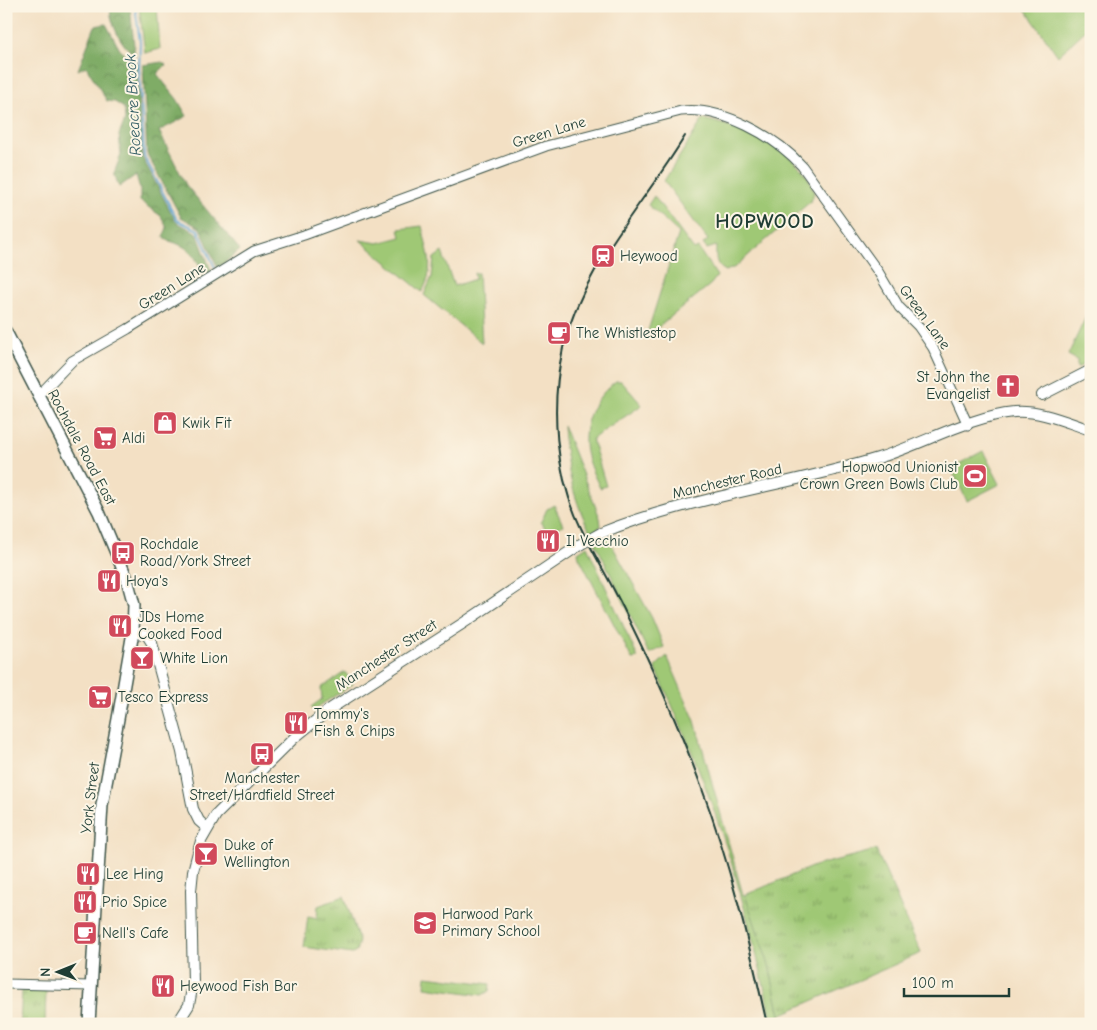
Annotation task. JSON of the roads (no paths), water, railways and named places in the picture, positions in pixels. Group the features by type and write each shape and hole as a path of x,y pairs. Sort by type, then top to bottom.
{"highway":[{"name":"Rochdale Road East","path":"6,332 99,512 127,579"},
{"name":"York Street","path":"89,1024 102,805 133,632 134,605 127,579"}],"main road":[{"path":"1042,395 1091,370"},
{"name":"Manchester Road","path":"601,533 622,523 662,512 806,479 878,458 916,446 968,424 1001,414 1026,412 1049,416 1091,430"},
{"name":"Manchester Street","path":"177,1024 189,1005 192,994 193,938 191,891 193,871 201,841 207,828 226,804 294,738 330,709 581,544 601,533"},
{"path":"133,632 147,635 152,643 182,752 193,809 199,821 207,828"}],"street":[{"name":"Green Lane","path":"38,396 72,361 128,329 254,251 304,235 546,146 682,110 706,112 759,131 792,154 837,214 899,307 918,326 934,348 968,424"},
{"path":"6,984 91,986"}],"waterway":[{"name":"Roeacre Brook","path":"135,6 140,42 139,69 144,156 177,220 198,230 215,268"}],"railway":[{"path":"685,136 615,238 584,290 572,318 559,370 556,417 557,440 560,463 572,507 648,659 676,722 701,786 730,874 767,1024"}],"place":[{"name":"Heywood","path":"603,256"},
{"name":"The Whistlestop","path":"559,333"},
{"name":"St John the Evangelist","path":"1008,386"},
{"name":"Kwik Fit","path":"165,423"},
{"name":"Aldi","path":"105,438"},
{"name":"Hopwood Unionist Crown Green Bowls Club","path":"975,476"},
{"name":"Il Vecchio","path":"548,541"},
{"name":"Rochdale Road/York Street","path":"123,553"},
{"name":"Hoya's","path":"109,581"},
{"name":"JDs Home Cooked Food","path":"120,626"},
{"name":"White Lion","path":"142,658"},
{"name":"Tesco Express","path":"100,697"},
{"name":"Tommy's Fish & Chips","path":"296,723"},
{"name":"Manchester Street/Hardfield Street","path":"262,754"},
{"name":"Duke of Wellington","path":"206,854"},
{"name":"Lee Hing","path":"88,874"},
{"name":"Prio Spice","path":"85,902"},
{"name":"Harwood Park Primary School","path":"425,923"},
{"name":"Nell's Cafe","path":"85,933"},
{"name":"Heywood Fish Bar","path":"163,986"}],"district":[{"name":"HOPWOOD","path":"765,221"}]}
